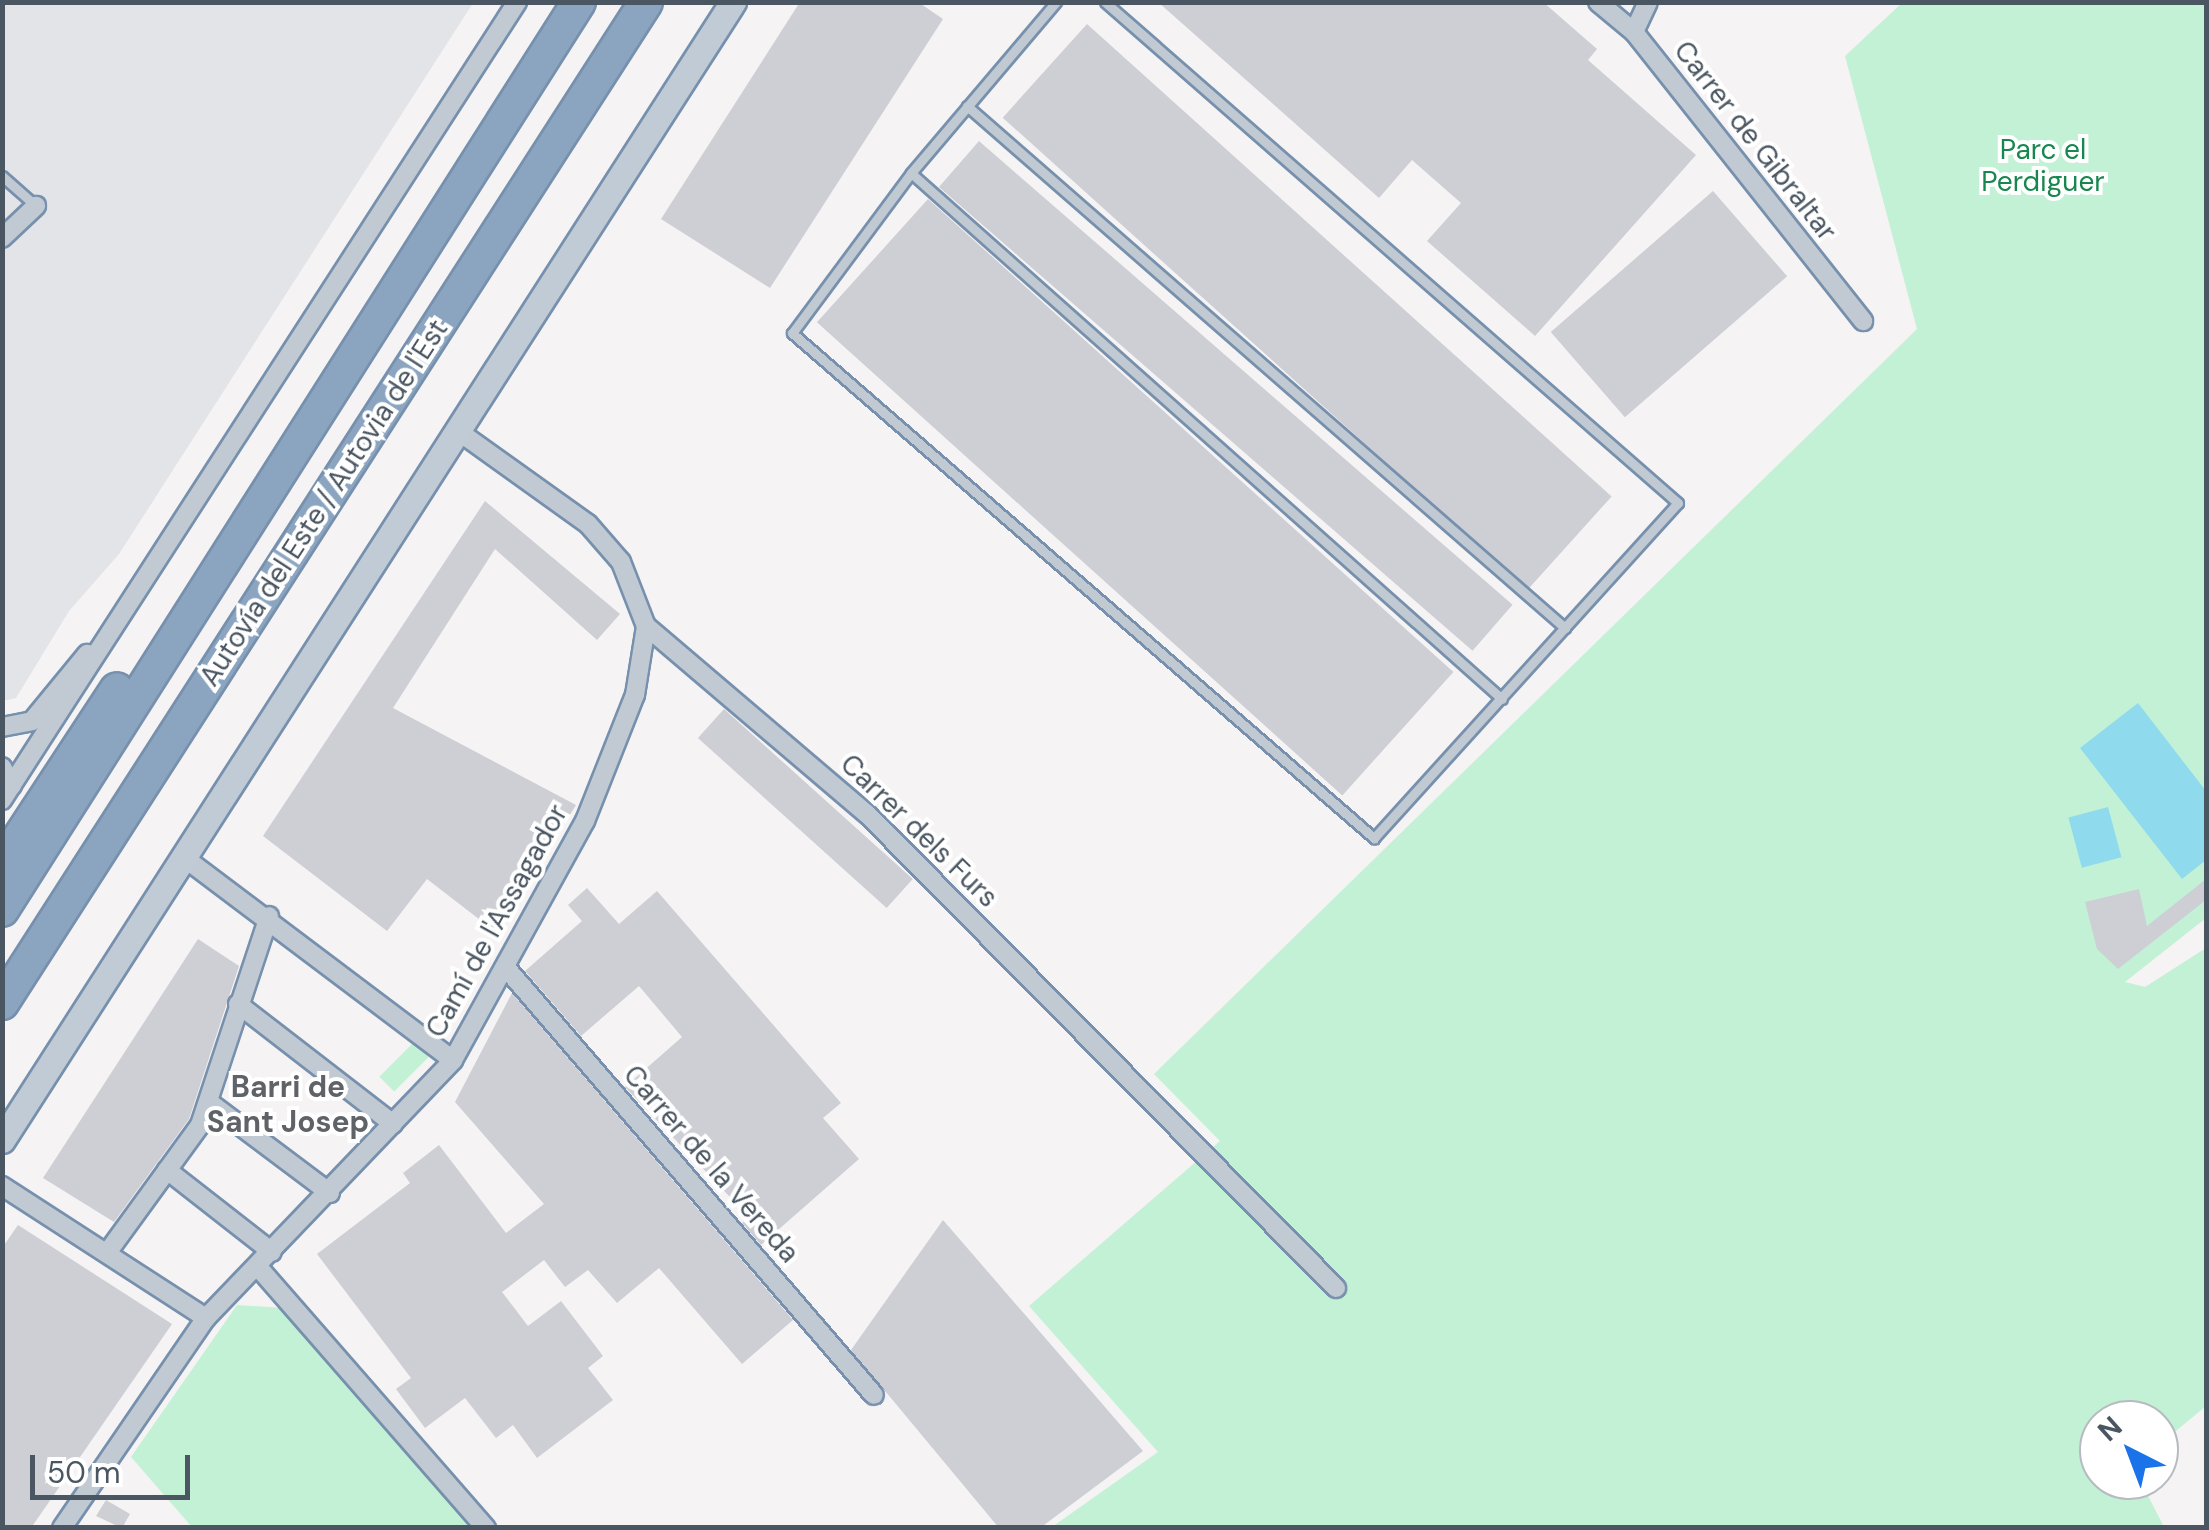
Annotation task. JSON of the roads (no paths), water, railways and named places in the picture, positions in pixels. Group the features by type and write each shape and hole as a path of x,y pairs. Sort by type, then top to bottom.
{"highway":[{"name":"Autovía del Este / Autovia de l'Est","path":"2,910 234,536 579,2"},
{"name":"Autovía del Este / Autovia de l'Est","path":"2,1003 646,2"},
{"path":"2,864 185,586 234,536"}],"street":[{"path":"7,793 517,2"},
{"path":"2,1140 734,2"},
{"name":"Carrer de Gibraltar","path":"1598,2 1634,32 1863,321"},
{"path":"1634,32 1648,2"},
{"path":"2,238 36,206"},
{"name":"Carrer dels Furs","path":"458,430 588,524 621,562 646,626 868,814 1336,1288"},
{"path":"2,727 32,721 122,617"},
{"name":"Camí de l'Assagador","path":"62,1528 206,1318 330,1193 453,1060 507,969 592,803 635,695 646,626"},
{"path":"2,767 7,793"},
{"path":"182,856 269,916 453,1060"},
{"path":"106,1253 210,1104 238,1004 269,916"},
{"name":"Carrer de la Vereda","path":"507,969 874,1394"},
{"path":"238,1004 393,1124"},
{"path":"210,1104 330,1193"},
{"path":"167,1170 272,1252"},
{"path":"2,1186 206,1318"},
{"path":"258,1267 486,1528"}],"lane":[{"path":"1056,2 911,173 792,333 1374,838 1678,503 1105,2"},
{"path":"967,106 1565,628"},
{"path":"911,173 1502,700"},
{"path":"2,176 36,206"}],"water":[{"path":"2138,703 2206,791 2206,860 2182,879 2080,748"},
{"path":"2108,807 2121,857 2082,868 2068,818"}],"district":[{"name":"Barri de Sant Josep","path":"288,1104"}],"park label":[{"name":"Parc el Perdiguer","path":"2043,166"}]}
